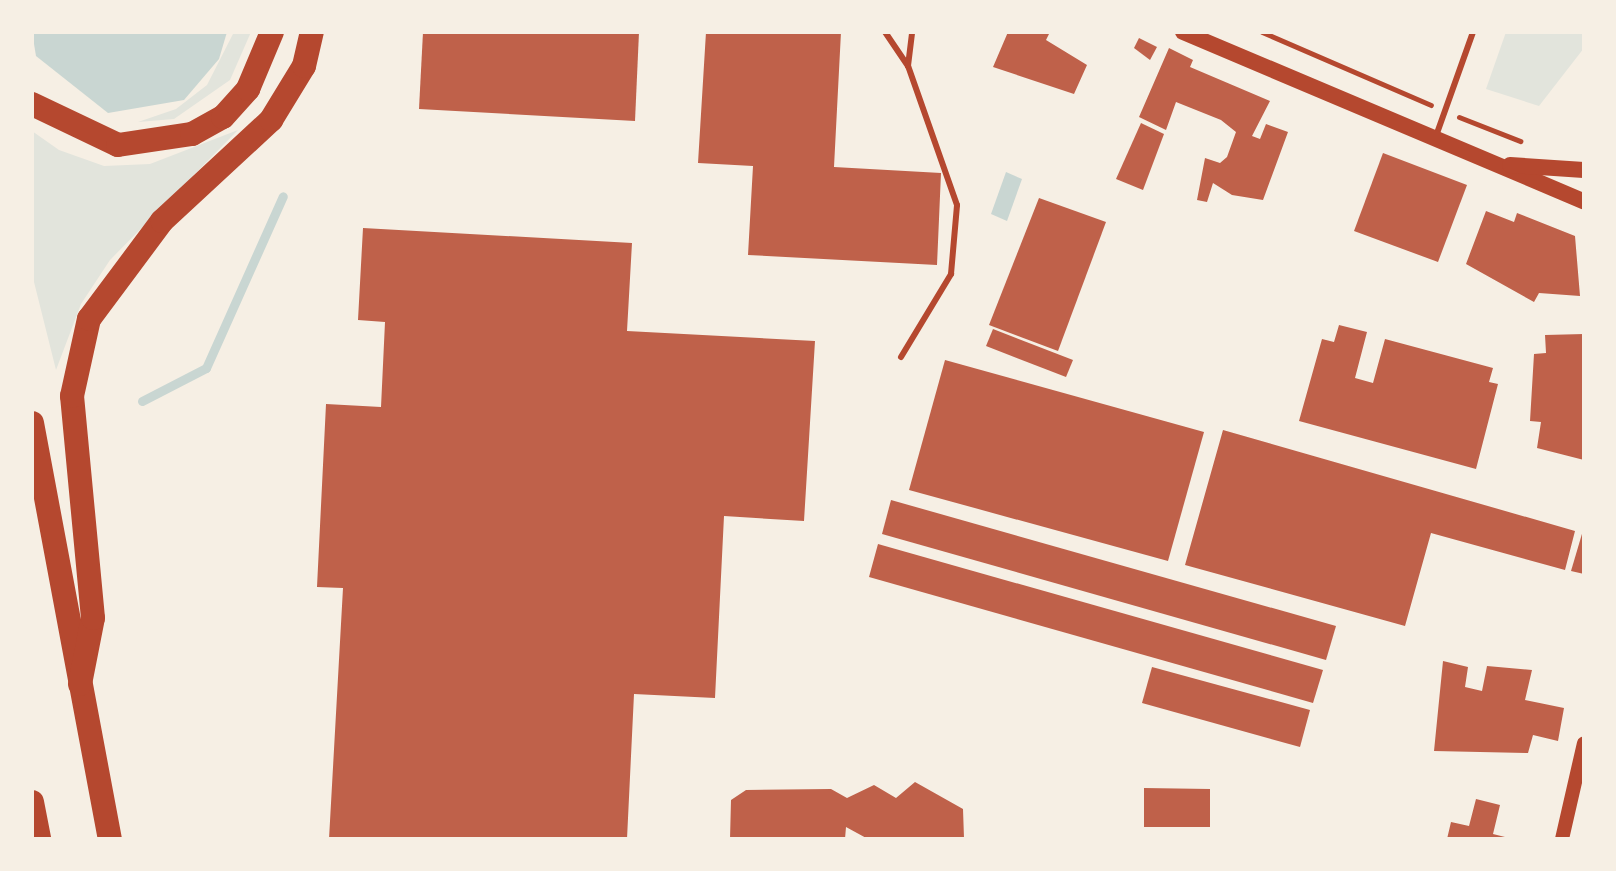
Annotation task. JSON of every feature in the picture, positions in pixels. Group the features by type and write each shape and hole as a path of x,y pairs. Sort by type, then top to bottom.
{"highway":[{"path":"32,104 118,145 192,134 223,117 248,89 272,32"},
{"path":"80,684 93,618 72,396 89,319 162,221 271,120 304,66 312,32"},
{"path":"32,423 110,839"},
{"path":"32,802 39,839"}],"main road":[{"path":"1183,32 1584,201"},
{"path":"1493,164 1584,170"}],"street":[{"path":"1562,839 1584,743"}],"lane":[{"path":"885,32 908,66 957,205 951,274 901,357"},
{"path":"908,66 912,32"},
{"path":"1435,139 1473,32"}],"path":[{"path":"1262,32 1445,111 1537,145"}],"shaded area":[{"path":"32,32 227,32 219,59 184,100 108,113 36,56"},
{"path":"234,32 251,32 230,80 174,119 138,122 176,109 207,85"},
{"path":"1506,32 1584,32 1584,48 1539,106 1486,89"},
{"path":"238,130 110,260 81,304 56,370 32,274 32,131 59,150 104,166 150,164"},
{"path":"1006,172 1022,179 1007,221 991,214"}],"building":[{"path":"423,32 639,32 635,121 419,109"},
{"path":"706,32 841,32 834,167 941,173 937,265 748,255 753,166 698,163"},
{"path":"1008,32 1050,32 1046,40 1087,65 1074,94 993,67"},
{"path":"1139,38 1157,47 1150,60 1134,48"},
{"path":"1169,48 1193,60 1190,67 1270,101 1252,136 1260,139 1266,124 1288,132 1263,200 1232,195 1213,183 1207,202 1197,200 1205,158 1220,163 1227,157 1236,132 1221,120 1176,102 1166,130 1139,117"},
{"path":"1141,123 1164,134 1143,190 1116,179"},
{"path":"1383,153 1467,185 1438,262 1354,231"},
{"path":"1039,198 1106,222 1058,351 989,325"},
{"path":"1486,211 1514,222 1517,213 1575,236 1580,296 1539,293 1534,302 1466,264"},
{"path":"363,228 632,243 627,331 815,341 804,521 724,516 715,698 634,694 627,839 329,839 343,588 317,587 326,404 381,407 385,322 358,320"},
{"path":"1339,325 1367,332 1355,378 1373,383 1385,339 1493,368 1489,382 1498,384 1476,469 1299,421 1322,339 1334,342"},
{"path":"993,329 1073,360 1066,377 986,346"},
{"path":"1584,334 1584,460 1537,448 1541,422 1530,421 1534,354 1546,353 1545,335"},
{"path":"945,360 1204,432 1168,561 909,490"},
{"path":"1223,430 1575,531 1565,570 1431,533 1405,626 1185,565"},
{"path":"891,500 1336,626 1326,660 882,534"},
{"path":"1584,527 1584,574 1571,571"},
{"path":"878,544 1323,670 1313,703 869,577"},
{"path":"1443,661 1468,667 1465,687 1482,691 1487,666 1532,670 1525,700 1564,708 1558,741 1533,735 1528,753 1434,751"},
{"path":"1152,667 1310,710 1300,747 1142,703"},
{"path":"915,782 963,809 964,838 868,839 846,827 845,839 730,839 731,800 746,790 831,789 847,798 874,785 896,798"},
{"path":"1144,788 1210,789 1210,827 1144,827"},
{"path":"1476,799 1500,805 1493,834 1513,839 1447,839 1451,822 1469,826"}],"waterway":[{"path":"142,401 206,368 283,196"}]}
